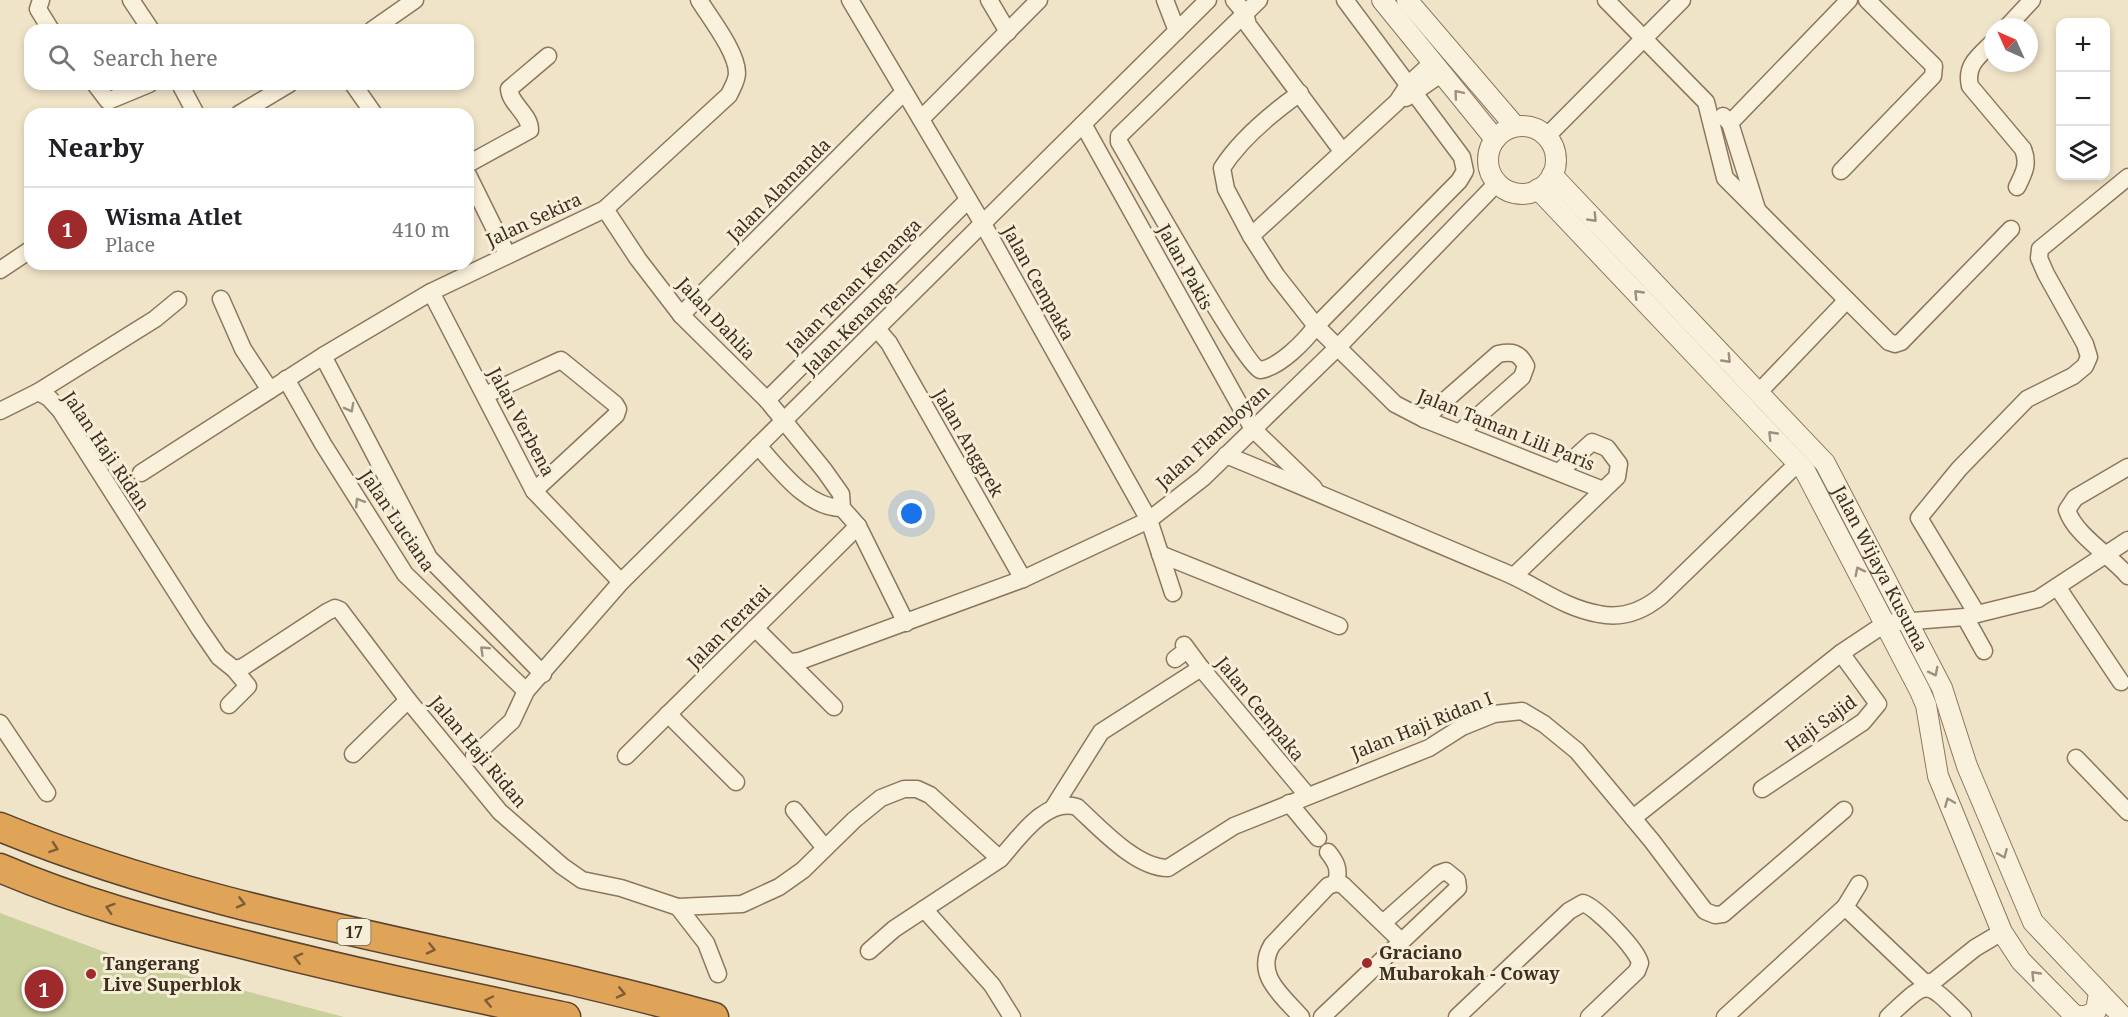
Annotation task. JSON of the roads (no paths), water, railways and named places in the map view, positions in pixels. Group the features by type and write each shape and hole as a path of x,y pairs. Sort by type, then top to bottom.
{"highway":[{"name":"17","path":"0,827 49,847 169,885 714,1017"},
{"name":"17","path":"0,868 149,921 342,969 566,1017"}],"street":[{"path":"41,0 38,9 47,24"},
{"path":"131,0 147,24"},
{"path":"381,24 415,0"},
{"name":"Jalan Sekira","path":"141,473 286,379 431,292 605,209 729,95 734,85 737,75 733,56 699,0"},
{"name":"Jalan Cempaka","path":"850,0 983,224 1149,520 1173,593"},
{"path":"989,0 1008,32"},
{"path":"921,119 1039,0"},
{"path":"1165,0 1177,31"},
{"name":"Jalan Kenanga","path":"474,756 512,721 526,691 621,582 1208,0"},
{"path":"1222,0 1241,14 1342,151"},
{"path":"1259,0 1241,14 1119,136 1119,142 1249,361 1260,370 1277,362 1307,338 1463,175 1465,166 1462,157 1345,0"},
{"path":"1382,0 1495,139"},
{"path":"1407,0 1515,126"},
{"path":"1547,136 1682,0"},
{"path":"1730,123 1850,0"},
{"path":"1841,171 1934,76 1934,66 1868,0"},
{"path":"2015,18 2032,0"},
{"path":"1612,2 1643,39 1730,123 1758,210"},
{"path":"1984,51 1971,64 1967,74 1970,86 2023,149 2027,160 2018,187"},
{"path":"474,161 530,130 530,124 509,90 548,56"},
{"path":"1251,237 1342,151 1436,69"},
{"path":"100,90 108,101 135,90"},
{"path":"183,90 193,108"},
{"path":"249,108 279,90"},
{"path":"358,90 370,108"},
{"name":"Jalan Alamanda","path":"681,315 904,92"},
{"name":"Jalan Taman Lili Paris","path":"1300,93 1276,111 1229,157 1222,168 1226,189 1251,237 1276,275 1316,326 1339,346 1395,404 1424,419 1603,490 1514,576"},
{"path":"1706,102 1725,178 1889,342 1895,344 1901,342 2011,229"},
{"name":"Jalan Pakis","path":"1083,124 1253,429"},
{"path":"1515,126 1536,129 1547,136 1556,155 1552,175 1539,189 1530,193 1512,192 1497,183 1490,171 1488,158 1495,139 1504,131 1515,126"},
{"name":"Jalan Wijaya Kusuma","path":"1552,175 1825,463 1942,688 1967,766 2028,912 2038,929 2100,993 2116,1016"},
{"path":"1984,651 1971,615 1919,518 1959,469 2027,399 2073,376 2085,366 2089,357 2085,344 2046,274 2039,258 2040,249 2128,177"},
{"name":"Jalan Flamboyan","path":"791,662 800,661 1023,579 1149,520 1203,478 1339,346 1497,183"},
{"path":"474,187 507,254"},
{"name":"Jalan Wijaya Kusuma","path":"1539,189 1799,462 1814,484 1926,705 1938,776 2002,932 2021,961 2075,1016"},
{"name":"Jalan Tenan Kenanga","path":"767,400 968,200"},
{"name":"Jalan Dahlia","path":"605,209 638,260 681,315 767,400 784,420 841,494 842,508"},
{"path":"0,270 24,254"},
{"name":"Jalan Verbena","path":"431,292 534,490 621,582"},
{"path":"221,299 243,349 270,390"},
{"path":"38,392 155,319 178,300"},
{"path":"1760,392 1847,300"},
{"path":"1195,324 1218,310"},
{"name":"Jalan Anggrek","path":"877,329 889,343 1023,579"},
{"path":"1424,419 1498,354 1511,351 1517,353 1526,366 1522,377 1460,432"},
{"name":"Jalan Luciana","path":"323,356 429,558 543,674"},
{"path":"485,395 561,360 615,404 618,409 616,415 534,490"},
{"name":"Jalan Luciana","path":"286,379 323,444 405,574 526,691"},
{"name":"Jalan Haji Ridan","path":"0,411 38,392 49,398 60,410 199,628 219,657 234,669 335,608 345,615 408,700 500,812 562,866 582,880 621,888 678,907 742,904 779,888 803,870 881,798 904,789 917,789 947,807 1000,859"},
{"path":"1253,429 1321,495"},
{"path":"1559,472 1586,446 1598,443 1606,448 1619,464 1617,477 1603,490"},
{"path":"758,446 813,500 828,508 842,508 858,526 906,623"},
{"path":"1226,455 1514,576 1570,607 1622,616 1641,610 1661,596 1799,462"},
{"path":"2128,467 2075,498 2067,510 2096,547 2107,554 2128,576"},
{"name":"Jalan Teratai","path":"627,756 858,526"},
{"path":"1633,818 1842,653 1886,623 1971,615 2038,599 2128,540"},
{"path":"1160,554 1340,626"},
{"path":"405,574 429,558"},
{"path":"2058,588 2121,682"},
{"path":"755,628 834,707"},
{"name":"Jalan Cempaka","path":"1182,651 1200,668 1307,795"},
{"name":"Haji Sajid","path":"1762,789 1863,722 1878,704 1842,653"},
{"path":"869,951 894,929 1000,859 1026,831 1053,808 1101,732 1200,668"},
{"path":"229,705 248,686 234,669"},
{"path":"353,754 408,700"},
{"name":"Jalan Haji Ridan I","path":"1053,808 1067,804 1077,807 1143,862 1156,868 1168,868 1234,826 1429,748 1462,727 1494,714 1522,711 1544,724 1577,752 1633,818 1705,911 1715,915 1723,914 1844,810"},
{"path":"668,714 736,782"},
{"path":"0,723 47,793"},
{"path":"2076,758 2128,812"},
{"path":"1289,803 1336,862 1339,873 1336,882 1328,886 1266,954 1267,978 1301,1017"},
{"path":"794,810 825,848"},
{"path":"1322,1017 1458,888 1457,880 1446,871 1438,874 1383,923"},
{"path":"1336,882 1343,885 1401,941"},
{"path":"1725,1017 1845,907 1859,884"},
{"path":"1457,1017 1569,911 1583,903 1593,908 1635,953 1640,963 1637,971 1589,1017"},
{"path":"678,907 706,943 718,974"},
{"path":"1845,907 1921,982 1925,983 1934,981 1975,948 2002,932"},
{"path":"924,909 992,985 1012,1017"},
{"path":"1888,1017 1917,991 1927,987 1936,990 1963,1017"},
{"path":"2075,1016 2086,1016 2096,1011 2100,993"}],"place":[{"name":"Graciano Mubarokah - Coway","path":"1367,963"},
{"name":"Tangerang Live Superblok","path":"91,974"},
{"name":"Wisma Atlet","path":"44,989"}]}
